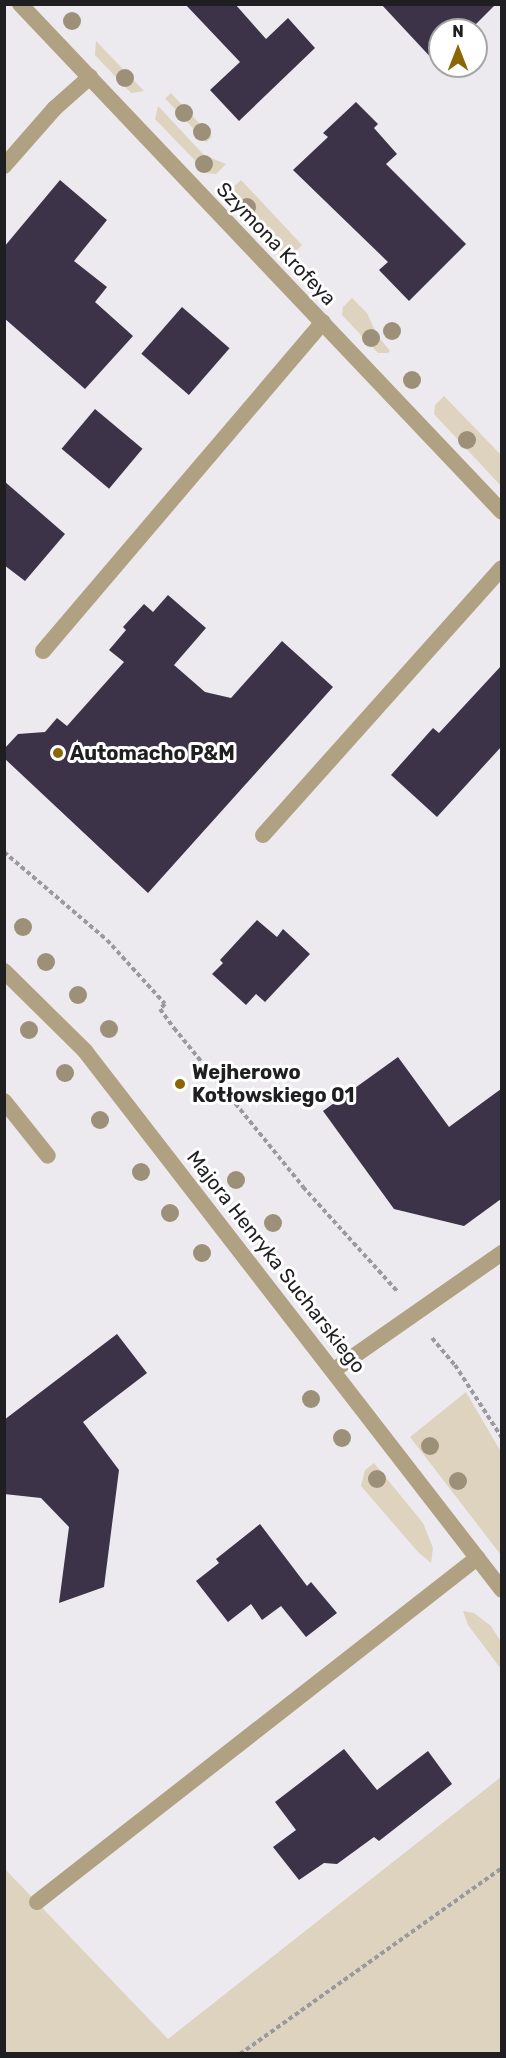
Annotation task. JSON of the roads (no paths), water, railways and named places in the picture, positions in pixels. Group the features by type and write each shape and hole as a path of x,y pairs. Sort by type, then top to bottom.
{"street":[{"name":"Szymona Krofeya","path":"20,4 501,512"},
{"path":"4,166 55,108 90,77"},
{"path":"43,651 323,322"},
{"path":"263,835 501,568"},
{"name":"Majora Henryka Sucharskiego","path":"4,971 85,1051 334,1370 501,1590"},
{"path":"4,1101 48,1156"},
{"path":"334,1370 501,1253"},
{"path":"37,1902 477,1558"}],"place":[{"name":"Automacho P&M","path":"58,753"},
{"name":"Wejherowo Kotłowskiego 01","path":"180,1084"}]}
